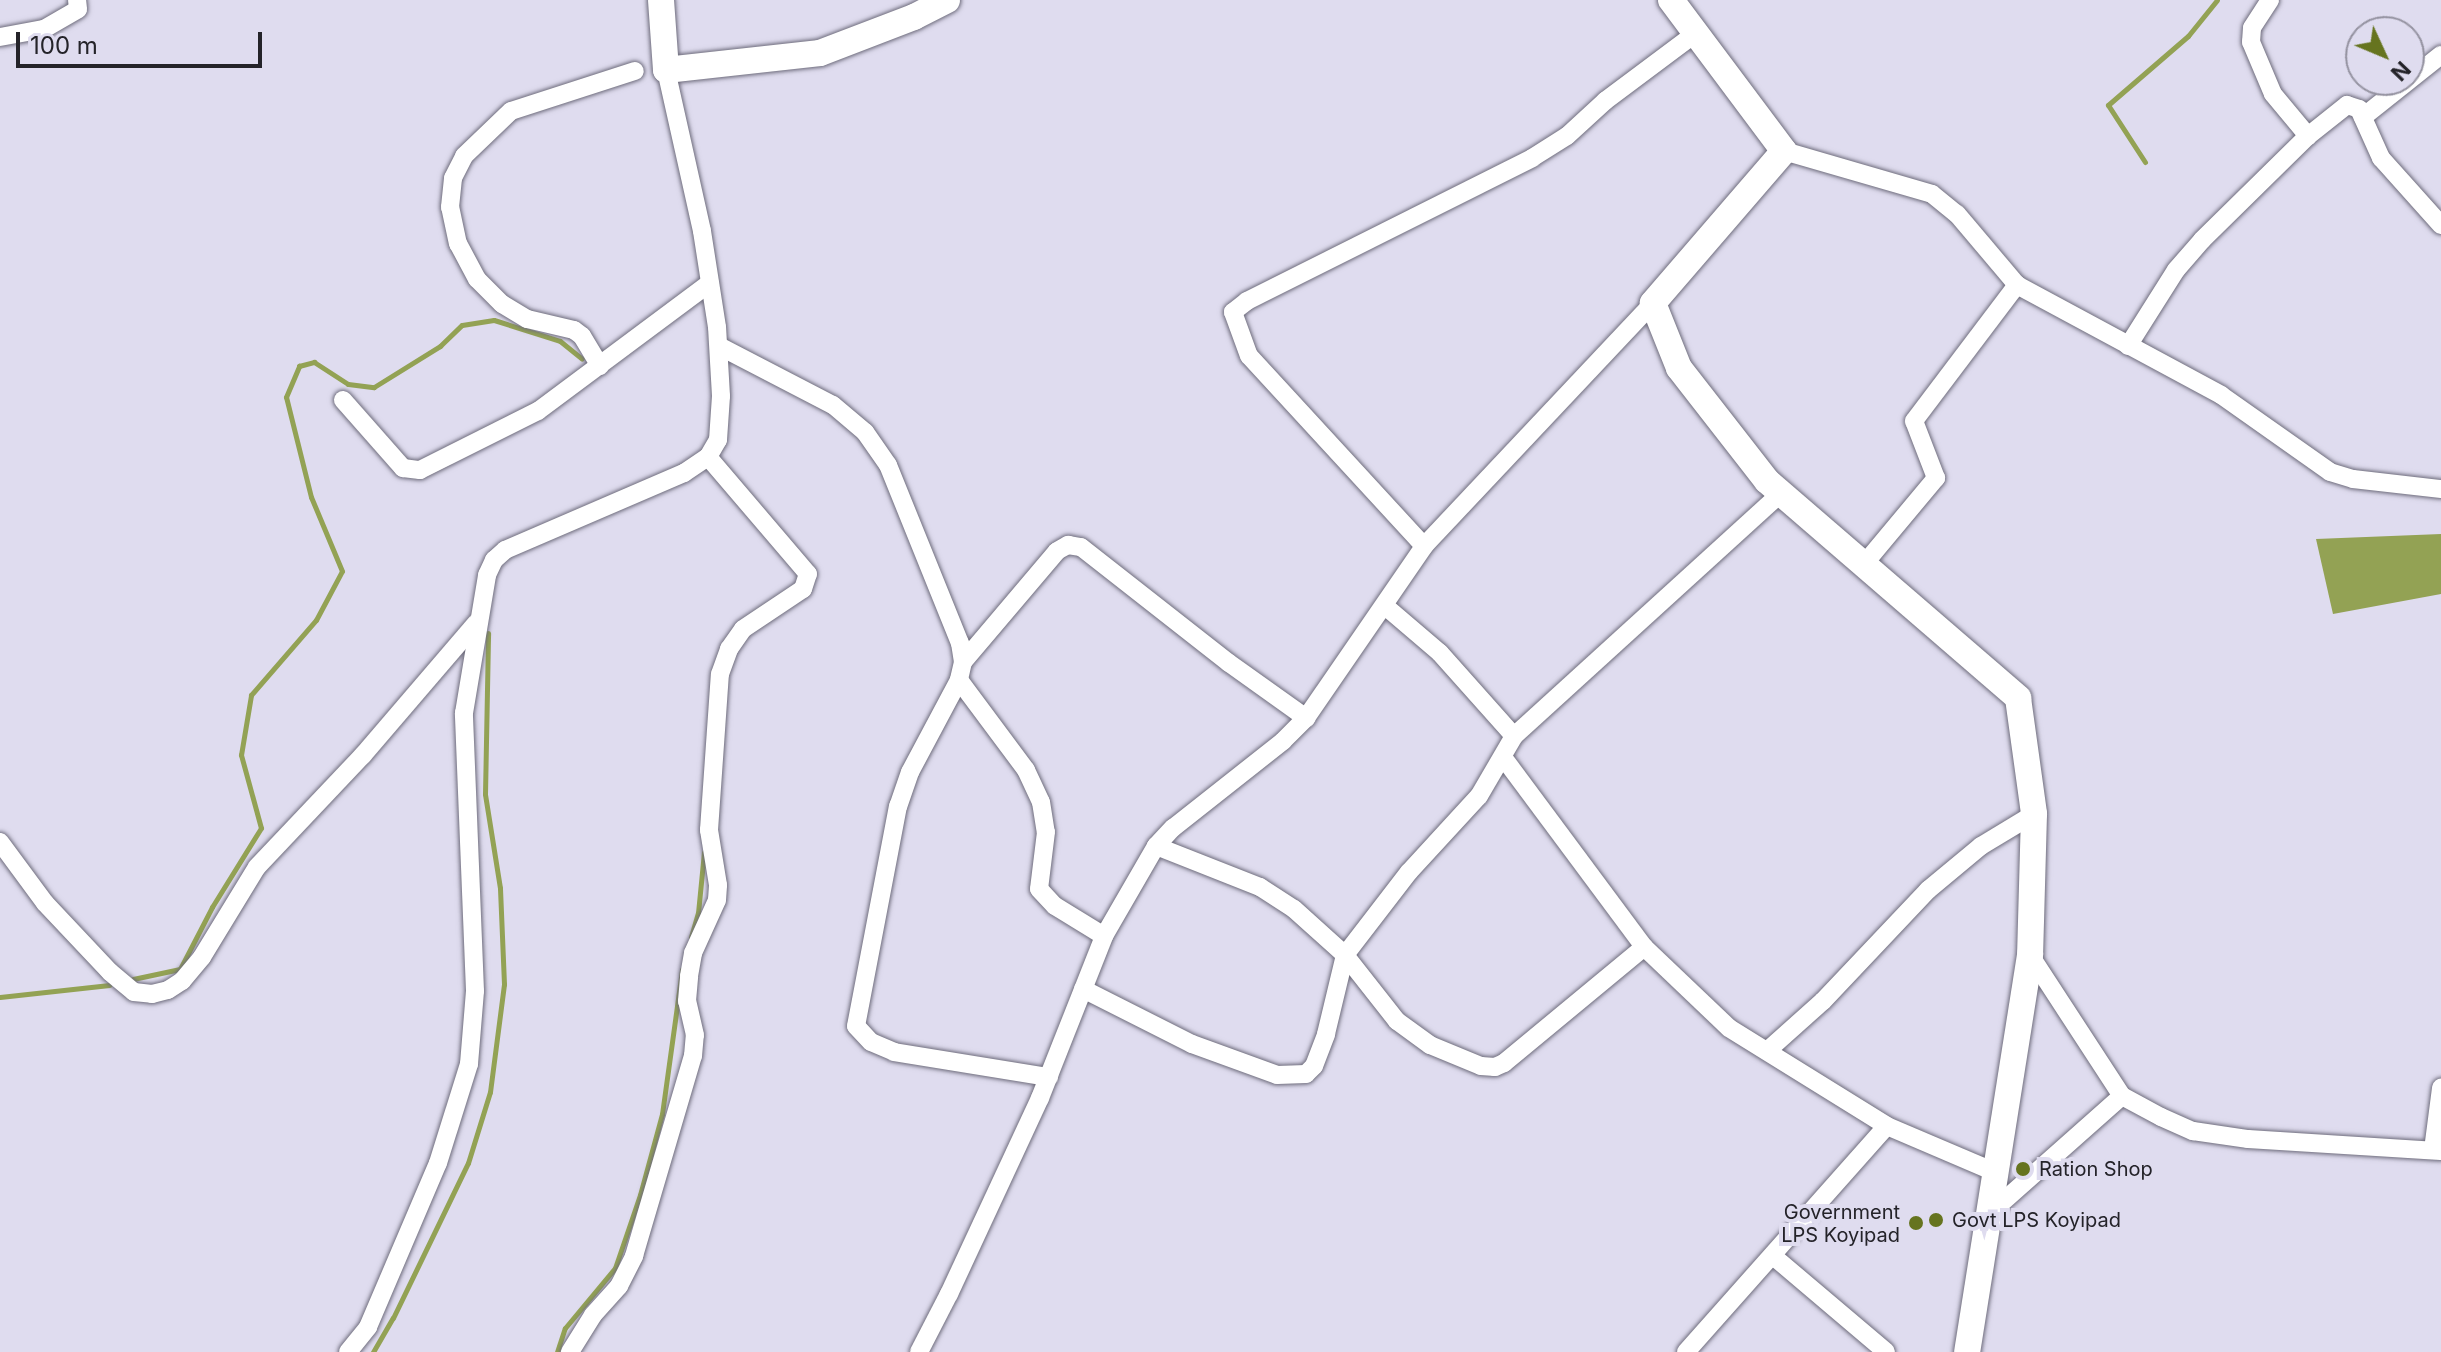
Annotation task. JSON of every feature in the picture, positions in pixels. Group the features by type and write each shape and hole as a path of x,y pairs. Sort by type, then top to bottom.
{"street":[{"path":"0,37 44,29 78,9 77,0"},
{"path":"348,1352 368,1327 438,1163 469,1064 475,991 464,713 487,575 494,560 505,550 684,473 708,457 718,440 719,346 710,283 666,70 661,0"},
{"path":"666,70 820,53 914,17 947,0"},
{"path":"1671,0 1784,151 1932,194 1957,214 2017,285 2221,395 2330,472 2353,479 2441,489"},
{"path":"2270,0 2252,28 2251,42 2273,94 2308,136"},
{"path":"1424,546 1249,356 1233,312 1247,301 1532,158 1567,136 1605,101 1696,33"},
{"path":"2363,117 2441,55"},
{"path":"600,366 582,336 574,330 527,319 502,304 477,279 458,244 450,207 453,178 464,156 511,111 635,71"},
{"path":"2128,346 2176,270 2308,136 2347,105 2359,109 2381,158 2441,225"},
{"path":"919,1352 1049,1077 1104,936 1156,846 1173,828 1283,741 1306,718 1424,546 1653,303 1784,151"},
{"path":"343,400 403,468 420,470 538,411 710,283"},
{"path":"1865,563 1936,478 1914,421 2017,285"},
{"path":"1653,303 1679,368 1767,481 2018,698 2034,814 2030,955 1967,1352"},
{"path":"719,346 833,405 865,432 888,465 960,643 961,671 1026,770 1041,802 1046,832 1039,889 1055,906 1104,936"},
{"path":"570,1352 593,1315 619,1286 634,1256 693,1056 695,1035 687,1001 689,976 693,953 717,900 718,885 709,830 720,674 729,649 743,629 803,589 808,574 708,457"},
{"path":"1083,989 1192,1044 1277,1075 1294,1077 1306,1074 1314,1066 1335,1003 1345,955 1409,872 1479,796 1514,736 1782,492"},
{"path":"1049,1077 894,1052 871,1042 856,1026 898,806 910,772 961,671 1057,551 1068,545 1081,547 1205,645 1306,718"},
{"path":"1385,606 1440,653 1514,736"},
{"path":"0,842 45,903 110,972 134,992 152,994 168,990 182,981 202,957 257,867 363,755 478,621"},
{"path":"1503,757 1644,947 1729,1028 1887,1126 1997,1173"},
{"path":"1767,1051 1823,1001 1928,890 1981,846 2034,814"},
{"path":"1156,846 1260,887 1294,909 1345,955 1378,1001 1419,1037 1464,1061 1495,1067 1504,1063 1644,947"},
{"path":"2030,955 2122,1096 2193,1131 2248,1139 2437,1151 2441,1088"},
{"path":"1990,1213 2122,1096"},
{"path":"1686,1352 1887,1126"},
{"path":"1773,1256 1865,1346 1886,1352"}],"shaded area":[{"path":"2441,534 2441,594 2333,614 2316,539"}],"waterway":[{"path":"2145,162 2108,105 2188,36 2217,0"},
{"path":"133,979 180,969 212,907 261,828 241,755 251,695 316,620 342,571 311,497 286,397 299,366 314,362 348,384 374,387 440,346 462,325 494,320 560,341 582,359"},
{"path":"373,1352 393,1318 468,1163 490,1092 504,984 500,888 485,794 488,633"},
{"path":"691,937 698,913 704,852"},
{"path":"557,1352 565,1328 615,1268 640,1195 662,1114 682,969"},
{"path":"0,997 109,985"}],"place":[{"name":"Ration Shop","path":"2023,1169"},
{"name":"Govt LPS Koyipad","path":"1936,1220"},
{"name":"Government LPS Koyipad","path":"1916,1223"}]}
